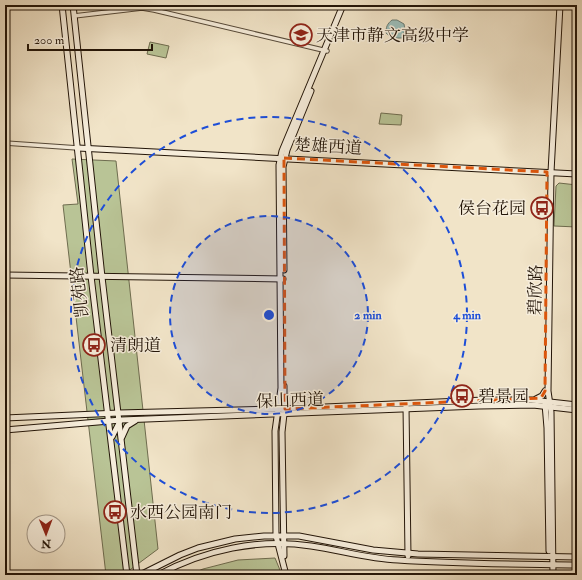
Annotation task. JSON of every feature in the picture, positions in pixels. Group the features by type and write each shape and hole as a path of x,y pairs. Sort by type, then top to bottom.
{"main road":[{"name":"凯苑路","path":"62,5 126,575"},
{"name":"凯苑路","path":"73,5 102,277 137,575"},
{"path":"281,544 283,536 282,158 343,5"},
{"path":"325,51 346,5"},
{"name":"碧欣路","path":"551,575 551,412 547,399 549,172 559,5"},
{"name":"楚雄西道","path":"78,148 577,174"},
{"path":"5,275 282,279"},
{"path":"532,402 540,398 552,398 561,405 577,405"},
{"path":"532,402 539,404 547,399"},
{"path":"547,399 577,410"},
{"name":"保山西道","path":"5,430 120,420 406,406 532,402"},
{"path":"406,406 407,561"},
{"path":"112,442 114,432 120,420 128,415 138,412"},
{"name":"保山西道","path":"5,418 138,412 282,412"},
{"path":"282,412 275,431 276,536 281,544 287,575"},
{"path":"122,442 124,431 127,426 138,420"},
{"path":"140,575 180,555 198,548 235,539 276,536 310,538 373,550 408,553 577,557"},
{"path":"158,575 191,559 221,550 251,545 281,544 311,546 381,559 407,561 577,564"},
{"path":"133,575 135,560"}],"street":[{"path":"74,16 142,8 325,51"},
{"path":"5,143 78,148"}],"highlighted area":[{"path":"284,158 547,172 545,391 541,398 285,409"}],"green space":[{"path":"150,42 169,46 166,58 147,54"},
{"path":"381,113 402,115 401,125 379,124"},
{"path":"72,159 116,161 158,549 123,575 106,575 63,205 78,204"},
{"path":"559,183 577,185 577,227 554,226 556,186"},
{"path":"275,558 282,575 189,575 203,569 238,560"}],"water":[{"path":"392,20 397,20 404,24 405,30 402,38 392,38 386,33 387,26"}],"place":[{"name":"天津市静文高级中学","path":"301,35"},
{"name":"侯台花园","path":"542,208"},
{"name":"清朗道","path":"94,345"},
{"name":"碧景园","path":"462,396"},
{"name":"水西公园南门","path":"115,512"}]}
